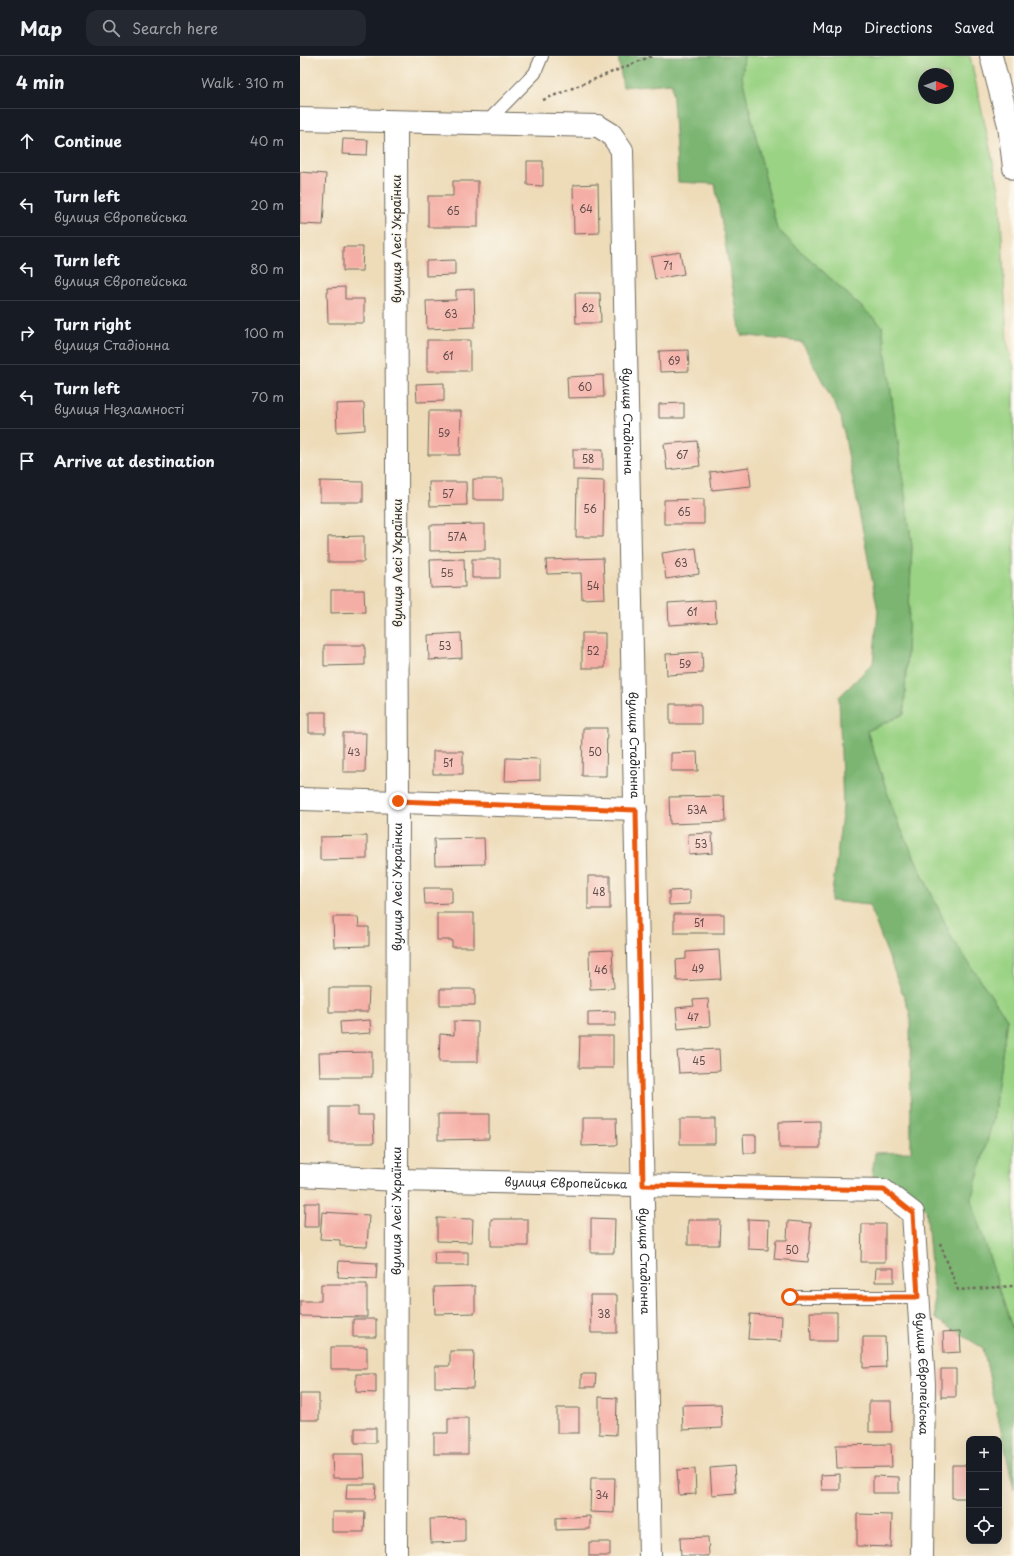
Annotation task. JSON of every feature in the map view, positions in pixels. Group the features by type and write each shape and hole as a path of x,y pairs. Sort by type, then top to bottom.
{"street":[{"path":"991,56 1012,125 1014,168"},
{"path":"300,119 485,124"},
{"name":"вулиця Лесі Українки","path":"396,122 398,801 396,1556"},
{"name":"вулиця Стадіонна","path":"485,124 598,126 611,134 622,150 650,1556"},
{"path":"300,799 398,801 636,810"},
{"name":"вулиця Європейська","path":"300,1175 398,1180 884,1190 913,1213 924,1384 922,1556"}],"lane":[{"path":"485,124 535,73 542,56"},
{"path":"790,1297 918,1297"}],"path":[{"path":"536,103 652,56"},
{"path":"940,1242 958,1290 1014,1286"}],"green space":[{"path":"618,56 744,56 742,77 777,229 882,326 912,546 904,714 867,731 895,816 953,940 1007,1019 993,1119 971,1200 1014,1334 1014,1490 983,1348 936,1319 926,1209 871,1182 875,1153 911,1152 910,1013 869,905 831,901 843,807 839,697 873,663 878,611 841,417 802,342 741,335 715,184 678,182 672,83 623,87"},
{"path":"744,56 970,56 1000,194 1007,342 1014,368 1014,1334 971,1200 993,1119 1007,1019 953,940 895,816 867,731 904,714 912,546 882,326 777,229 742,77"}],"building":[{"path":"343,139 368,140 367,155 342,154"},
{"path":"527,161 543,161 543,186 527,185"},
{"path":"300,172 326,174 323,225 300,224"},
{"path":"453,181 478,181 478,227 428,227 428,196 453,196"},
{"path":"598,184 599,233 574,234 573,185"},
{"path":"343,247 363,247 362,271 343,271"},
{"path":"680,252 684,274 655,279 651,257"},
{"path":"455,260 455,275 426,276 426,261"},
{"path":"345,287 345,299 364,299 364,323 328,323 327,288"},
{"path":"474,289 475,327 427,329 426,301 456,300 456,290"},
{"path":"575,293 600,293 601,323 576,323"},
{"path":"427,340 470,340 470,371 427,371"},
{"path":"688,350 689,371 660,372 659,351"},
{"path":"603,375 604,397 568,398 567,377"},
{"path":"444,383 444,401 417,402 416,384"},
{"path":"364,403 365,430 337,432 336,404"},
{"path":"684,403 684,418 659,418 659,404"},
{"path":"429,411 461,411 460,455 428,455"},
{"path":"697,441 700,466 667,470 664,444"},
{"path":"573,449 603,449 603,470 573,470"},
{"path":"749,467 751,486 712,490 710,472"},
{"path":"473,479 503,479 503,500 473,500"},
{"path":"577,480 604,481 603,537 576,537"},
{"path":"320,481 363,482 363,502 320,502"},
{"path":"429,482 466,482 467,505 430,506"},
{"path":"704,499 704,524 664,524 664,500"},
{"path":"485,524 485,550 430,551 430,525"},
{"path":"364,536 364,562 328,562 328,537"},
{"path":"696,548 699,574 666,579 662,553"},
{"path":"603,558 605,598 582,599 581,573 547,574 546,560"},
{"path":"464,559 465,587 431,588 430,560"},
{"path":"472,559 500,559 500,578 472,578"},
{"path":"331,590 364,590 365,612 331,613"},
{"path":"715,600 716,622 669,625 668,603"},
{"path":"461,633 462,658 429,660 428,635"},
{"path":"582,633 605,633 605,668 582,668"},
{"path":"324,645 365,645 365,665 324,666"},
{"path":"702,652 703,673 667,675 666,654"},
{"path":"670,704 701,704 701,724 670,724"},
{"path":"309,712 326,712 326,733 309,733"},
{"path":"583,728 607,728 606,776 582,776"},
{"path":"343,733 366,733 365,772 343,772"},
{"path":"433,751 463,751 463,774 433,774"},
{"path":"697,752 698,771 671,771 671,753"},
{"path":"506,758 540,759 540,780 505,781"},
{"path":"724,796 725,822 670,824 669,797"},
{"path":"712,833 713,853 689,855 688,834"},
{"path":"367,836 367,859 320,860 320,837"},
{"path":"484,838 485,864 435,865 434,839"},
{"path":"588,876 610,876 610,909 588,909"},
{"path":"424,888 452,888 452,903 425,904"},
{"path":"690,890 690,904 669,905 669,891"},
{"path":"437,913 474,913 474,947 452,947 452,940 437,940"},
{"path":"674,914 724,914 724,933 674,933"},
{"path":"333,917 358,917 359,927 369,927 369,946 334,947"},
{"path":"612,950 614,988 590,989 589,951"},
{"path":"719,950 721,979 677,981 676,960 686,959 686,952"},
{"path":"329,988 369,988 368,1012 329,1012"},
{"path":"440,989 475,989 475,1005 440,1005"},
{"path":"708,999 710,1026 678,1029 676,1008 694,1006 693,1000"},
{"path":"615,1011 615,1026 588,1026 588,1012"},
{"path":"370,1020 371,1033 341,1035 340,1022"},
{"path":"454,1021 478,1022 478,1062 439,1062 440,1034 454,1035"},
{"path":"580,1036 613,1036 613,1068 579,1068"},
{"path":"719,1049 720,1071 679,1073 677,1051"},
{"path":"372,1052 372,1077 320,1077 319,1053"},
{"path":"330,1107 358,1107 358,1115 373,1115 374,1143 330,1143"},
{"path":"438,1114 489,1114 489,1139 438,1140"},
{"path":"582,1118 616,1118 617,1145 582,1146"},
{"path":"680,1119 715,1119 715,1144 680,1144"},
{"path":"820,1121 820,1148 779,1148 779,1122"},
{"path":"743,1135 756,1135 756,1153 744,1153"},
{"path":"305,1203 319,1203 319,1227 304,1227"},
{"path":"322,1212 369,1215 367,1247 340,1246 340,1240 320,1239"},
{"path":"437,1218 473,1219 472,1242 437,1241"},
{"path":"591,1218 615,1219 614,1253 591,1253"},
{"path":"491,1219 528,1219 528,1246 491,1246"},
{"path":"748,1219 769,1220 768,1250 748,1249"},
{"path":"688,1220 720,1220 719,1245 688,1245"},
{"path":"788,1221 811,1223 808,1262 774,1259 776,1240 787,1240"},
{"path":"862,1224 885,1224 885,1262 861,1262"},
{"path":"434,1252 468,1252 468,1265 435,1265"},
{"path":"339,1261 377,1263 376,1279 338,1277"},
{"path":"876,1268 894,1268 894,1282 875,1282"},
{"path":"321,1284 367,1284 367,1317 300,1316 300,1301 321,1301"},
{"path":"475,1286 475,1313 435,1314 434,1287"},
{"path":"590,1295 617,1295 617,1333 591,1333"},
{"path":"810,1312 837,1312 837,1341 811,1341"},
{"path":"750,1314 782,1316 781,1341 748,1339"},
{"path":"353,1319 376,1319 376,1337 353,1337"},
{"path":"960,1331 961,1352 944,1353 943,1332"},
{"path":"863,1337 885,1337 886,1367 863,1368"},
{"path":"331,1347 367,1347 367,1369 331,1369"},
{"path":"450,1351 474,1351 473,1388 435,1387 435,1366 450,1366"},
{"path":"941,1369 956,1369 956,1397 941,1397"},
{"path":"356,1374 376,1374 376,1393 356,1392"},
{"path":"581,1374 596,1374 595,1387 581,1387"},
{"path":"300,1394 319,1394 319,1420 300,1420"},
{"path":"599,1397 617,1398 616,1435 599,1434"},
{"path":"869,1401 891,1401 892,1432 869,1432"},
{"path":"721,1404 722,1428 683,1430 682,1405"},
{"path":"557,1408 579,1408 579,1433 557,1433"},
{"path":"448,1418 468,1418 468,1454 434,1454 434,1433 448,1433"},
{"path":"355,1428 376,1428 376,1443 355,1443"},
{"path":"891,1444 892,1467 837,1468 836,1445"},
{"path":"332,1454 364,1454 365,1478 333,1478"},
{"path":"952,1465 966,1465 966,1498 952,1498"},
{"path":"734,1466 736,1493 712,1495 710,1468"},
{"path":"695,1469 696,1494 679,1495 677,1470"},
{"path":"840,1474 840,1490 822,1490 821,1475"},
{"path":"873,1476 899,1477 899,1493 873,1493"},
{"path":"591,1478 615,1478 614,1513 590,1512"},
{"path":"347,1484 376,1484 375,1499 346,1499"},
{"path":"332,1512 365,1512 364,1532 332,1532"},
{"path":"857,1514 892,1515 891,1547 857,1546"},
{"path":"590,1516 590,1529 556,1530 556,1518"},
{"path":"465,1518 465,1542 431,1543 430,1519"},
{"path":"708,1537 709,1556 681,1556 680,1538"},
{"path":"589,1542 610,1542 610,1556 589,1556"}],"route":[{"path":"398,801 636,810 643,1185 884,1190 913,1213 918,1297 790,1297"}]}
